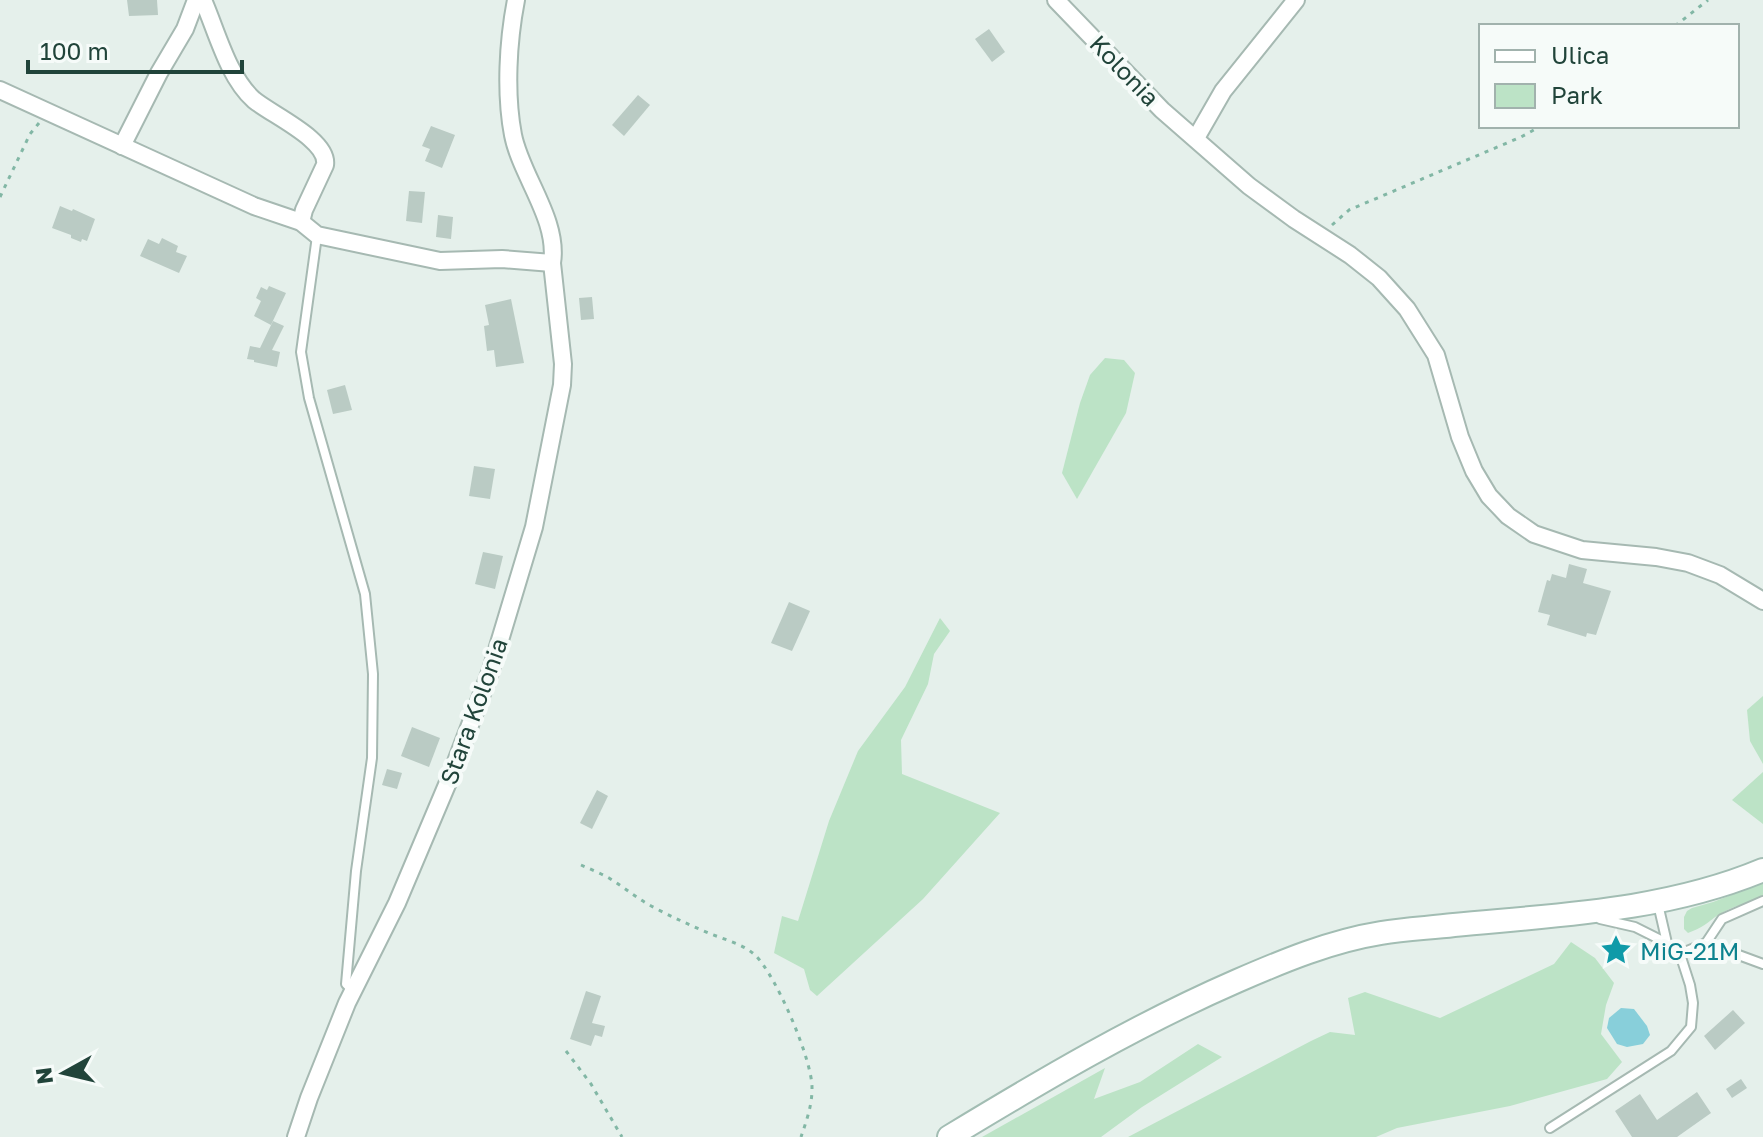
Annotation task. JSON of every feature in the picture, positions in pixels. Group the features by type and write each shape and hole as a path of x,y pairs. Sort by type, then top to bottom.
{"main road":[{"path":"949,1137 1086,1055 1152,1020 1298,956 1382,933 1612,910 1657,902 1714,889 1763,870"}],"street":[{"path":"122,146 185,29 196,0"},
{"path":"203,0 235,77 244,89 255,101 311,138 323,151 325,165 301,222"},
{"name":"Stara Kolonia","path":"296,1137 353,991 397,903 491,670 534,527 562,385 563,364 552,241 546,217 522,167 513,134 508,78 511,23 516,0"},
{"name":"Kolonia","path":"1056,0 1162,110 1249,186 1379,278 1407,309 1436,355 1460,437 1474,471 1489,496 1508,516 1534,534 1582,550 1688,563 1720,575 1763,601"},
{"path":"1196,138 1223,91 1296,0"},
{"path":"0,90 254,206 301,222 317,235 440,261 502,259 552,263"}],"lane":[{"path":"317,235 301,352 309,398 365,594 373,674 372,758 356,871 346,984 353,991"},
{"path":"1680,954 1706,943 1722,919 1763,901"},
{"path":"1657,902 1667,943"},
{"path":"1550,1128 1671,1051 1691,1027 1693,1003 1680,954 1667,943 1635,927 1572,914"},
{"path":"1706,943 1763,964"}],"path":[{"path":"1678,24 1708,0"},
{"path":"0,197 30,134 48,111"},
{"path":"1322,237 1349,210 1537,128"},
{"path":"581,865 607,877 651,906 742,946 765,967 800,1039 810,1069 813,1087 811,1104 801,1137"},
{"path":"566,1051 591,1084 622,1137"}],"green space":[{"path":"1105,358 1124,360 1135,373 1126,413 1077,499 1062,473 1090,375"},
{"path":"940,618 950,631 934,654 928,684 901,740 902,774 1000,813 923,899 817,996 810,990 804,969 774,953 782,916 798,921 829,821 858,751 905,687"},
{"path":"1763,696 1763,764 1750,741 1747,710"},
{"path":"1763,772 1763,824 1732,800"},
{"path":"1763,883 1763,897 1723,912 1693,931 1688,933 1684,929 1684,917 1692,908"},
{"path":"1571,942 1595,958 1614,983 1601,1034 1622,1062 1607,1079 1510,1106 1397,1128 1376,1137 1128,1137 1330,1032 1355,1035 1348,998 1365,992 1440,1018 1554,964"},
{"path":"1198,1044 1222,1057 1142,1107 1101,1137 982,1137 1105,1068 1094,1099 1140,1082"}],"water":[{"path":"1621,1008 1634,1009 1647,1026 1650,1035 1643,1044 1627,1047 1617,1044 1607,1028 1609,1018"}],"building":[{"path":"127,0 157,0 158,15 129,16"},
{"path":"989,29 1005,52 992,62 975,39"},
{"path":"638,95 650,105 624,136 612,125"},
{"path":"431,126 455,135 442,168 425,161 430,149 422,146"},
{"path":"409,191 425,192 422,223 406,221"},
{"path":"60,206 95,219 87,241 82,239 81,242 52,228"},
{"path":"438,215 453,217 451,239 436,237"},
{"path":"162,238 178,246 176,252 187,256 179,273 140,256 148,239 159,244"},
{"path":"269,286 286,293 271,325 254,316 261,301 256,298 261,287 267,290"},
{"path":"592,297 594,319 581,320 579,298"},
{"path":"511,299 524,363 496,367 494,350 487,351 484,326 489,325 485,305"},
{"path":"273,321 284,326 272,350 280,352 277,367 247,359 250,346 260,348"},
{"path":"345,385 352,410 333,414 327,390"},
{"path":"474,466 495,469 490,499 469,496"},
{"path":"483,552 503,556 495,589 475,584"},
{"path":"1569,564 1587,569 1583,583 1611,591 1596,635 1587,633 1586,637 1547,625 1550,615 1538,612 1547,580 1550,581 1552,574 1566,578"},
{"path":"789,602 810,611 792,651 771,643"},
{"path":"412,727 440,738 429,767 401,756"},
{"path":"387,769 402,773 397,789 382,785"},
{"path":"597,790 608,796 592,829 580,823"},
{"path":"586,991 601,996 592,1023 605,1026 602,1037 595,1035 591,1046 570,1039"},
{"path":"1733,1010 1745,1023 1715,1050 1704,1036"},
{"path":"1741,1079 1747,1088 1732,1098 1726,1089"},
{"path":"1697,1092 1711,1113 1677,1137 1632,1137 1615,1111 1640,1094 1657,1120"}],"place":[{"name":"MiG-21M","path":"1616,950"}]}
